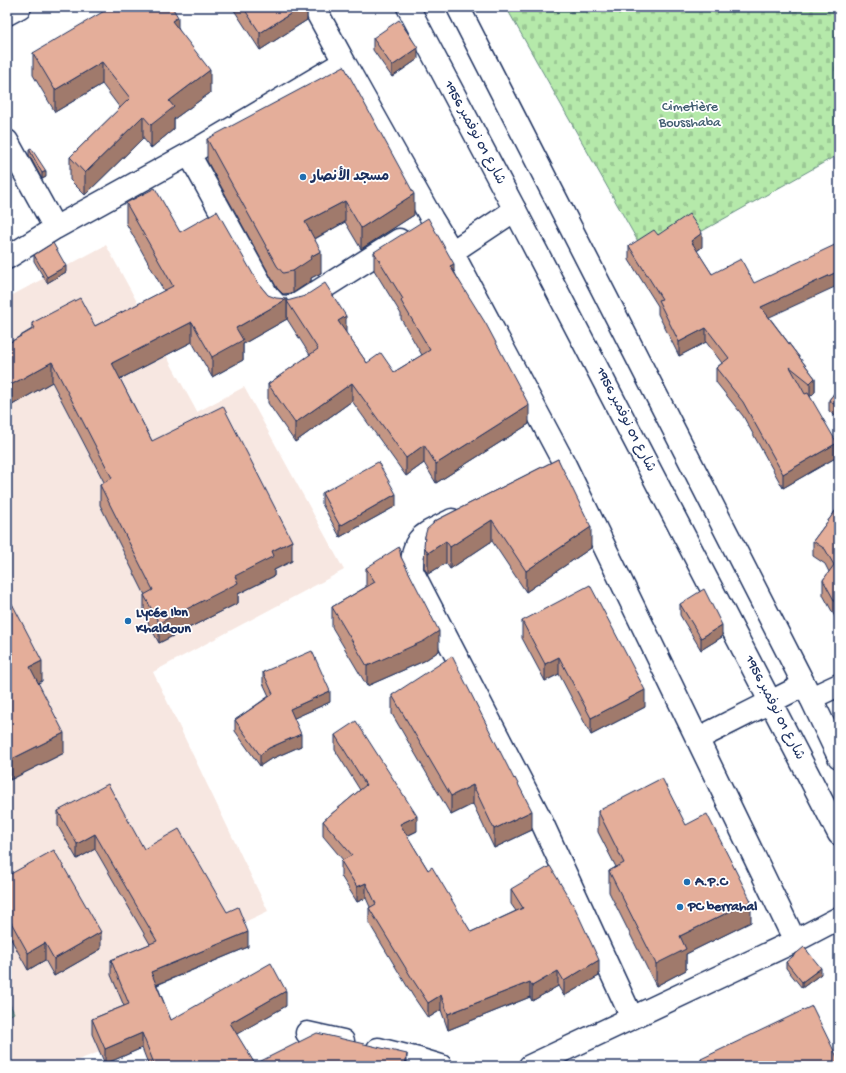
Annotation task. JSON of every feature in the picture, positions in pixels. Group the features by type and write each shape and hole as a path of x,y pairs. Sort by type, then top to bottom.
{"street":[{"path":"7,14 20,7"},
{"path":"314,7 432,219 452,252 557,467 697,739 795,941"},
{"name":"شارع 01 نوفمبر 1956","path":"408,7 839,834"},
{"path":"458,7 839,757"},
{"path":"7,258 55,228 189,154 344,62"},
{"path":"7,141 55,228"},
{"path":"189,154 267,295 277,306 288,307 298,304 432,219"},
{"path":"452,252 515,210"},
{"path":"472,510 423,535 414,547 412,571 539,816 632,1018"},
{"path":"697,739 771,702 839,685"},
{"path":"530,1066 795,941 839,918"},
{"path":"307,1033 418,1059 440,1066"}],"shaded area":[{"name":"Lycée Ibn Khaldoun","path":"106,245 197,412 244,387 344,570 153,672 268,911 123,980 142,1036 62,1066 7,1066 7,1017 14,1013 7,998 7,298"}],"green space":[{"name":"Cimetière Bousshaba","path":"506,7 839,7 839,154 649,261"},
{"path":"7,998 14,1013 7,1017"}],"building":[{"path":"111,7 172,7 178,17 172,21 210,70 169,101 174,107 151,125 143,116 85,173 70,157 130,98 102,62 55,90 33,53"},
{"path":"243,7 301,7 260,33"},
{"path":"399,20 418,48 392,66 373,38"},
{"name":"مسجد الأنصار","path":"344,66 414,194 361,228 345,201 305,222 321,251 310,257 311,259 293,271 283,273 277,266 207,139"},
{"path":"31,148 46,171 42,173 29,149"},
{"path":"155,188 180,232 217,211 258,283 268,295 276,298 287,299 236,328 243,340 212,357 192,322 112,363 152,441 223,406 292,541 272,551 274,556 235,576 238,583 159,623 144,595 153,590 100,485 112,478 52,362 7,387 7,344 35,328 32,323 80,298 95,326 173,286 126,203"},
{"path":"689,214 702,233 691,241 712,274 741,259 754,283 839,243 839,271 761,307 815,378 810,383 790,367 805,394 808,393 837,443 783,474 743,402 716,368 729,358 706,328 679,342 658,300 662,299 629,246 654,230 658,235"},
{"path":"428,218 454,264 450,266 486,324 529,405 436,464 424,445 406,458 352,383 295,423 268,384 318,349 287,301 305,296 325,283 346,316 338,321 367,363 381,353 394,372 430,350 401,301 403,299 374,252"},
{"path":"53,243 66,266 47,277 34,255"},
{"path":"839,387 839,408 829,400"},
{"path":"558,459 591,527 526,571 492,520 450,547 446,541 428,553 424,546 425,536 427,529 434,523 433,522"},
{"path":"378,462 396,494 340,526 322,493"},
{"path":"839,506 839,609 823,580 834,565 825,549 813,541"},
{"path":"399,547 401,557 439,631 424,641 367,666 332,607 375,582 366,568"},
{"path":"590,585 645,690 591,718 559,657 545,664 522,621"},
{"path":"704,589 722,625 701,638 680,604"},
{"path":"7,594 42,661 30,667 64,733 10,760 7,754"},
{"path":"312,651 330,691 290,709 301,734 269,748 260,755 235,720 273,694 263,672"},
{"path":"452,656 514,779 515,778 532,811 494,829 473,785 451,796 392,695"},
{"path":"356,721 417,816 400,824 428,870 432,867 471,932 523,908 511,889 550,866 575,908 599,960 564,981 558,971 532,986 530,982 448,1014 441,995 428,1003 369,908 376,904 366,883 357,887 341,861 352,855 323,821 366,785 335,735"},
{"name":"PC berrahal","path":"662,778 686,825 707,814 751,901 680,936 686,949 656,964 609,871 624,863 598,811"},
{"path":"108,784 144,849 179,829 227,912 238,907 248,932 151,972 171,1020 271,963 286,991 230,1023 255,1064 317,1033 407,1054 405,1066 230,1066 229,1064 226,1066 155,1066 142,1033 105,1049 92,1019 129,1004 111,960 157,941 95,834 77,844 58,811"},
{"path":"54,850 101,932 54,959 45,943 28,953 7,915 7,876"},
{"path":"804,947 821,968 802,982 786,962"},
{"path":"812,1006 839,1061 839,1066 704,1066 701,1059"},
{"path":"667,1063 669,1066 659,1066"}],"place":[{"name":"مسجد الأنصار","path":"303,177"},
{"name":"Lycée Ibn Khaldoun","path":"128,621"},
{"name":"A.P.C","path":"687,882"},
{"name":"PC berrahal","path":"680,907"}]}
